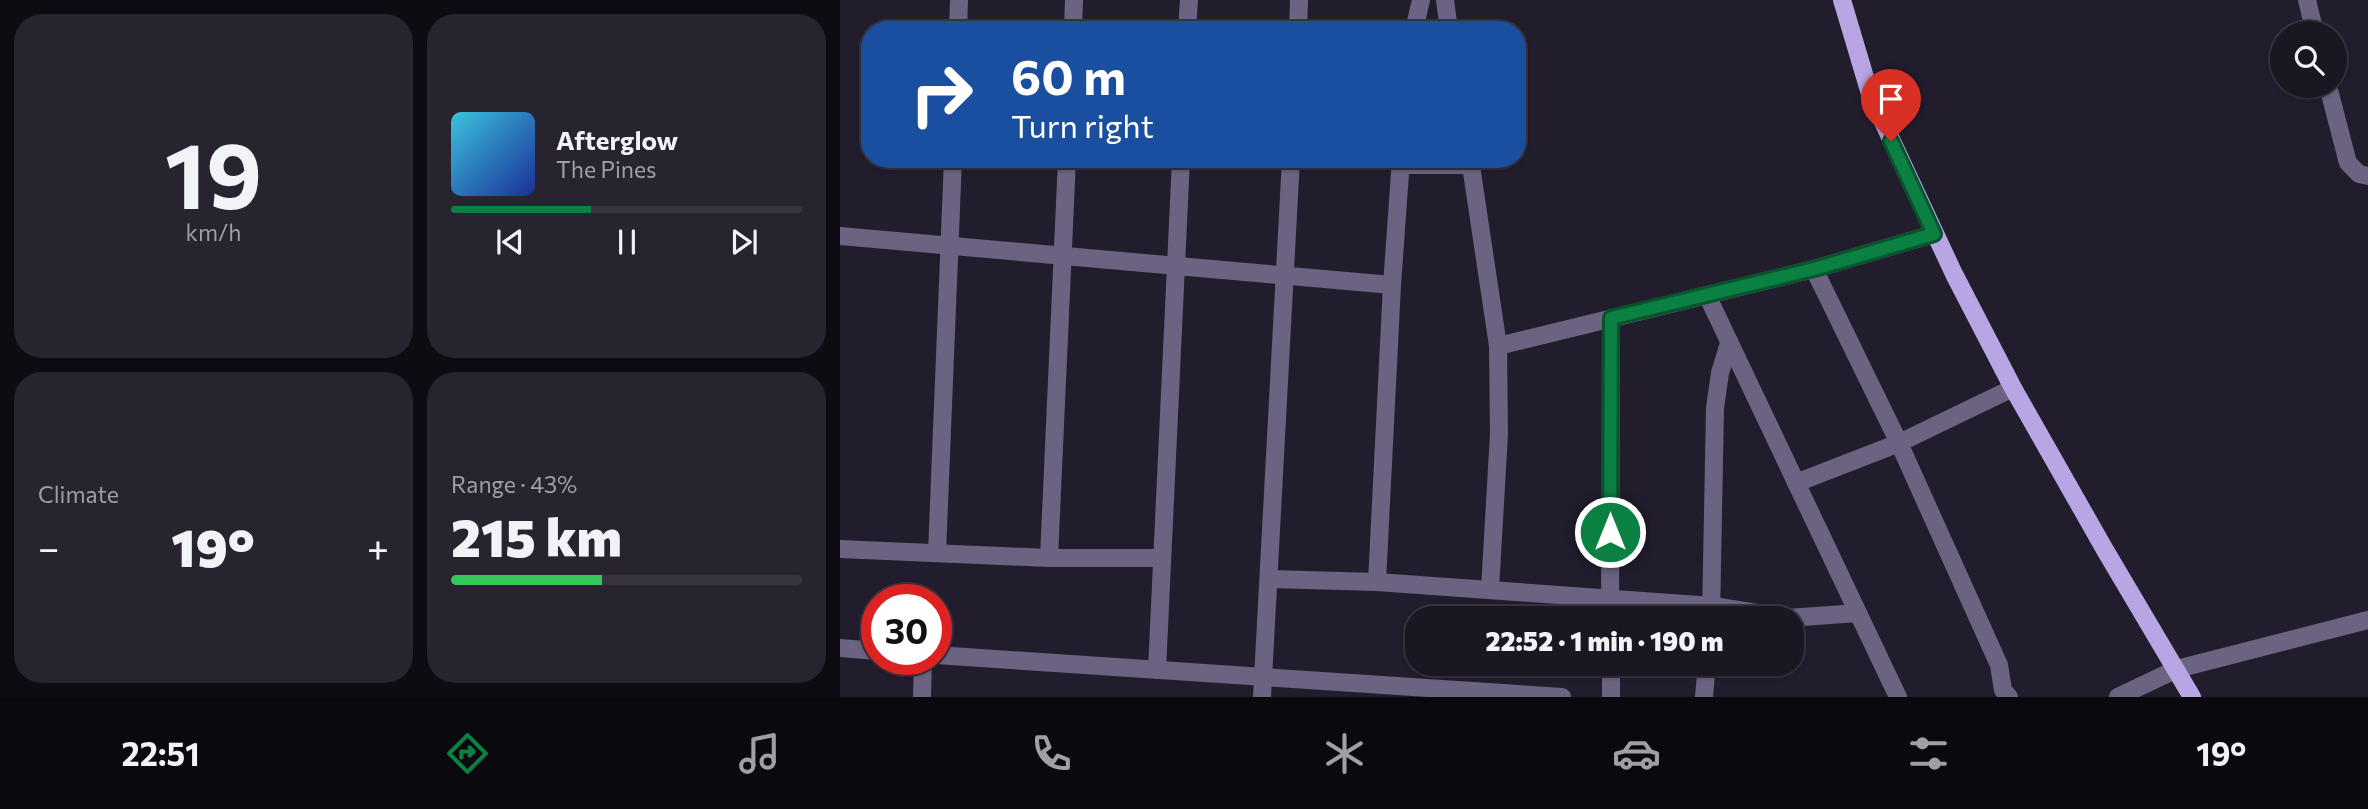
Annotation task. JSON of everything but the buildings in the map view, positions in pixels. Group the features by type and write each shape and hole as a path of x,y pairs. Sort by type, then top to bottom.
{"main road":[{"path":"1842,0 1870,94 1934,234 2013,388 2192,697"}],"street":[{"path":"958,21 959,0"},
{"path":"1073,21 1074,0"},
{"path":"1188,21 1189,0"},
{"path":"1298,21 1299,0"},
{"path":"1416,21 1420,0"},
{"path":"1445,0 1448,21"},
{"path":"2307,0 2312,21"},
{"path":"2331,98 2348,163 2360,174 2368,177"},
{"path":"937,553 953,168"},
{"path":"1049,558 1067,168"},
{"path":"1157,670 1181,168"},
{"path":"1262,697 1291,168"},
{"path":"1377,582 1401,168"},
{"path":"1471,168 1498,346 1499,434 1490,589"},
{"path":"1498,346 1814,269 1934,234"},
{"path":"840,236 1392,285"},
{"path":"1814,269 1899,443 1999,665 2003,690 2010,697"},
{"path":"1707,295 1898,697"},
{"path":"1610,606 1611,318"},
{"path":"1712,606 1715,408 1720,373 1729,343"},
{"path":"1796,483 1899,443 2013,388"},
{"path":"840,549 1049,558 1162,558"},
{"path":"1269,579 1490,589 1665,606"},
{"path":"1804,617 1858,613"},
{"path":"2118,697 2177,669 2368,620"},
{"path":"840,648 861,650"},
{"path":"952,656 1263,677 1403,692 1562,697"},
{"path":"922,697 923,675"},
{"path":"1611,676 1611,697"},
{"path":"1704,697 1706,676"}],"route":[{"path":"1610,532 1611,318 1814,269 1934,234 1891,141"}]}
